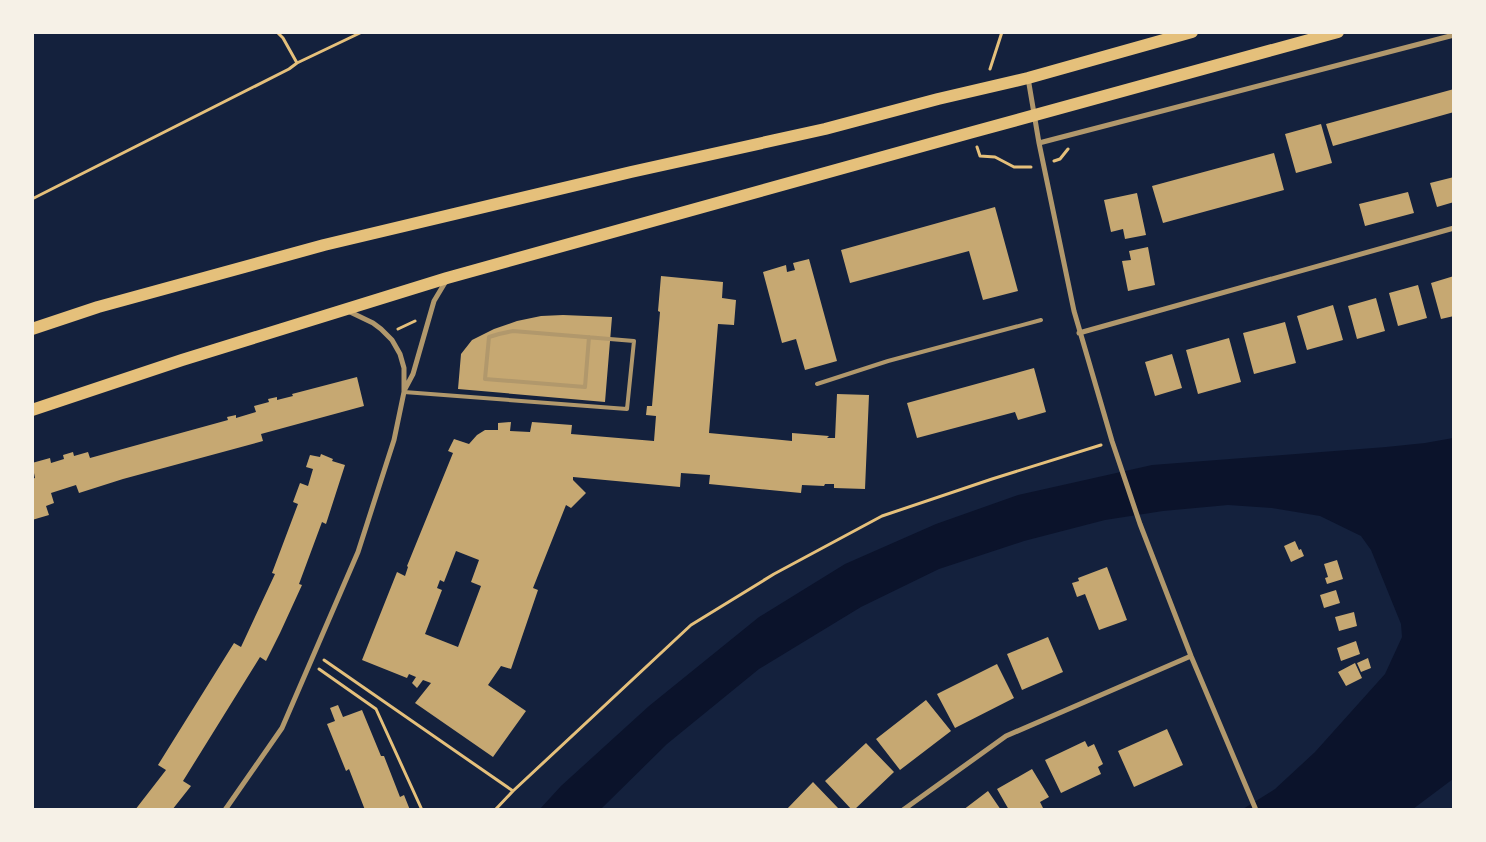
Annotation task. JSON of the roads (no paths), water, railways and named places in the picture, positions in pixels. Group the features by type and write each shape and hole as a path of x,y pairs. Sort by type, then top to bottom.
{"main road":[{"path":"32,328 324,246 630,172 826,129 938,99 1028,78 1192,32"},
{"path":"32,410 182,360 447,278 1338,32"}],"street":[{"path":"1039,143 1454,35"},
{"path":"1028,78 1039,143 1079,333 1112,441 1140,524 1191,656 1256,810"},
{"path":"1079,333 1454,228"},
{"path":"404,392 413,374 434,301 447,278"},
{"path":"226,810 282,728 358,552 394,440 404,392 404,368 400,354 392,340 373,323 345,309"},
{"path":"903,810 1006,736 1191,656"}],"lane":[{"path":"817,384 888,362 1041,320"},
{"path":"404,392 627,409 634,340 513,331 499,334 489,337 485,379 585,387 589,337"}],"water":[{"path":"1453,438 1453,779 1413,809 1243,809 1275,789 1315,752 1385,674 1402,637 1401,624 1371,550 1361,536 1320,516 1272,508 1228,505 1163,511 1105,520 1024,541 939,569 861,607 759,669 667,744 601,809 539,810 561,786 649,706 759,617 845,564 936,524 1018,495 1152,465 1386,447"}]}
